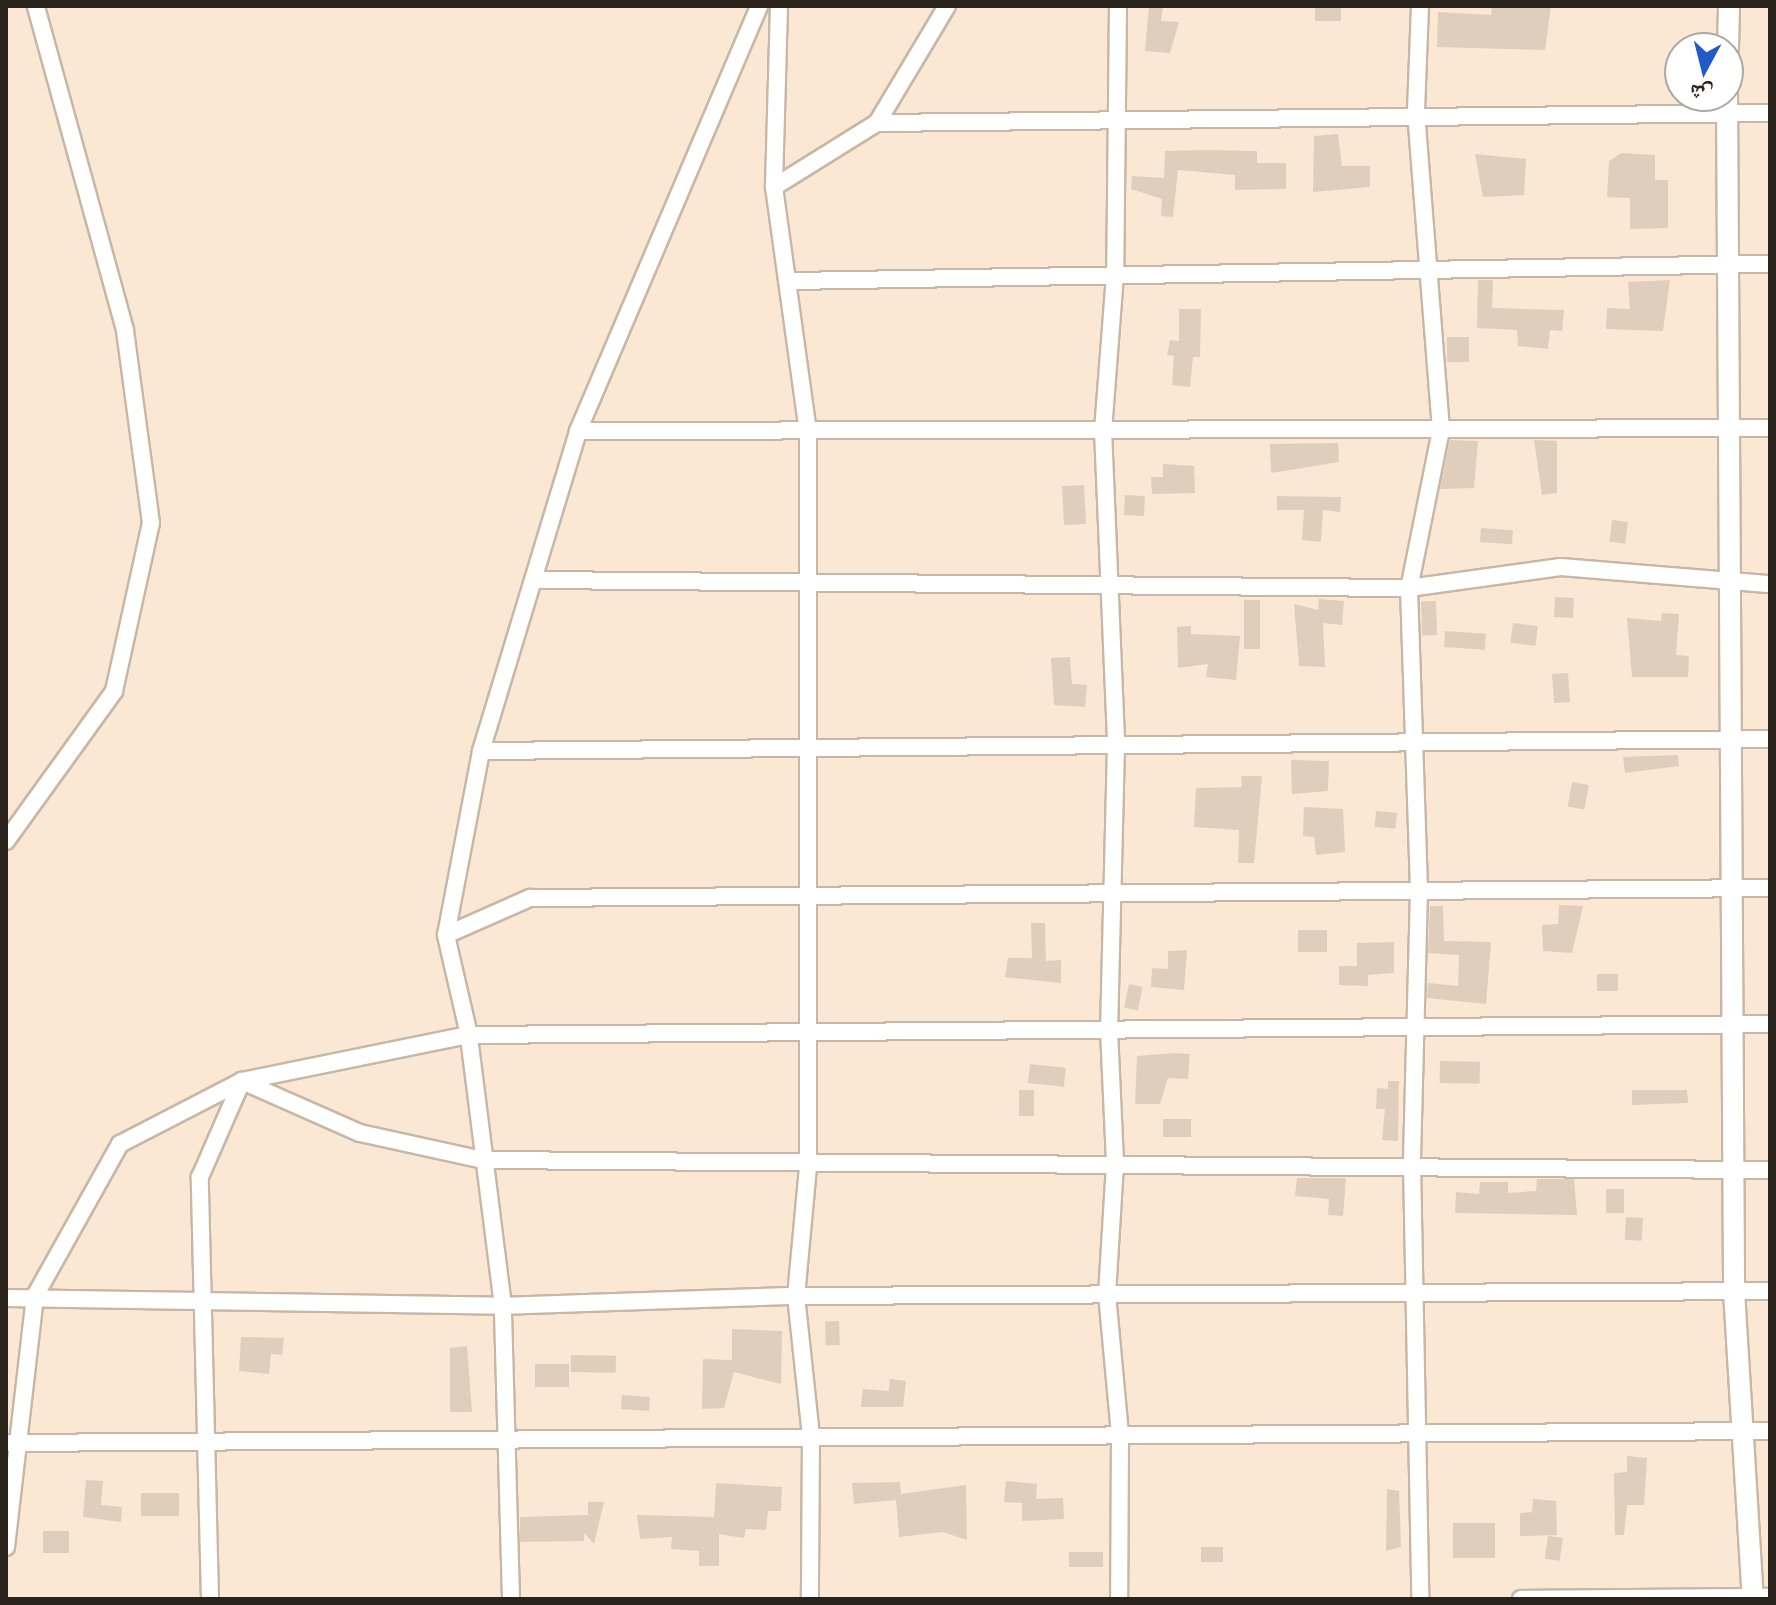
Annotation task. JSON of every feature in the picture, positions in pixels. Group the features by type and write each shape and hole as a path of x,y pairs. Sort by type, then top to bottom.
{"street":[{"path":"6,841 114,691 151,523 125,330 36,6"},
{"path":"511,1599 503,1306 469,1035 446,935 481,751 537,580 578,431 759,6"},
{"path":"779,6 774,187 792,281 808,431 805,896 808,1167 796,1296 811,1436 810,1599"},
{"path":"774,187 877,123 947,6"},
{"path":"1118,6 1115,275 1103,430 1116,745 1109,1030 1115,1164 1107,1294 1120,1435 1119,1599"},
{"path":"1420,6 1416,112 1441,430 1409,588 1419,891 1420,1028 1412,1163 1420,1599"},
{"path":"1728,32 1729,6"},
{"path":"877,123 1664,106"},
{"path":"1744,108 1770,113"},
{"path":"1521,1599 1758,1598 1742,1431 1734,1291 1735,1024 1727,112"},
{"path":"792,281 1770,264"},
{"path":"578,431 1770,428"},
{"path":"537,580 1409,588 1561,567 1730,584 1770,584"},
{"path":"481,751 1770,739"},
{"path":"446,935 530,898 1770,888"},
{"path":"6,1547 12,1443 35,1296 120,1144 242,1081 469,1035 1770,1024"},
{"path":"242,1081 360,1133 483,1160 808,1167 1412,1163 1770,1170"},
{"path":"210,1599 200,1177 242,1081"},
{"path":"6,1298 35,1296 202,1305 503,1306 796,1296 1770,1291"},
{"path":"12,1443 1770,1431"}],"building":[{"path":"1149,6 1163,6 1161,21 1179,22 1170,53 1145,51"},
{"path":"1315,6 1341,6 1341,21 1315,21"},
{"path":"1492,6 1551,6 1545,50 1437,47 1438,12 1491,15"},
{"path":"1338,134 1342,166 1370,166 1370,187 1313,192 1314,136"},
{"path":"1165,151 1257,151 1257,163 1286,163 1286,189 1235,190 1235,175 1178,170 1173,217 1161,216 1162,199 1131,189 1132,176 1164,178"},
{"path":"1621,153 1655,155 1655,180 1668,180 1668,228 1630,229 1630,198 1607,197 1609,161"},
{"path":"1475,154 1526,159 1524,195 1483,197"},
{"path":"1478,280 1493,280 1492,308 1564,310 1562,331 1550,330 1548,349 1518,346 1517,330 1477,328"},
{"path":"1670,280 1663,331 1606,329 1607,308 1630,309 1628,282"},
{"path":"1179,309 1201,309 1200,357 1193,357 1190,387 1172,385 1174,356 1167,355 1170,340 1179,341"},
{"path":"1447,337 1469,337 1469,362 1447,362"},
{"path":"1450,440 1478,441 1474,488 1440,489"},
{"path":"1534,440 1557,441 1557,493 1542,495"},
{"path":"1338,443 1339,462 1271,473 1270,444"},
{"path":"1163,464 1194,466 1195,493 1152,494 1151,477 1163,477"},
{"path":"1084,485 1086,524 1064,525 1062,486"},
{"path":"1125,495 1145,496 1144,516 1124,515"},
{"path":"1277,496 1341,497 1340,512 1323,510 1321,542 1302,540 1304,510 1277,510"},
{"path":"1612,520 1628,522 1625,544 1609,542"},
{"path":"1481,528 1513,530 1512,544 1480,542"},
{"path":"1555,597 1574,598 1573,618 1554,617"},
{"path":"1319,599 1344,601 1342,625 1323,623 1325,667 1299,666 1294,604 1318,610"},
{"path":"1244,600 1260,600 1260,649 1244,649"},
{"path":"1436,601 1437,635 1422,636 1421,602"},
{"path":"1662,613 1679,614 1676,655 1689,656 1688,677 1632,677 1627,618 1661,621"},
{"path":"1513,623 1538,626 1535,646 1511,643"},
{"path":"1191,626 1191,634 1240,636 1236,680 1206,677 1208,664 1178,668 1177,627"},
{"path":"1445,631 1486,634 1485,650 1444,647"},
{"path":"1070,657 1072,684 1087,685 1085,707 1054,705 1051,658"},
{"path":"1568,673 1570,702 1554,703 1552,674"},
{"path":"1678,755 1679,766 1625,773 1623,757"},
{"path":"1291,760 1329,761 1328,791 1292,794"},
{"path":"1241,776 1262,776 1254,863 1238,863 1239,830 1194,827 1196,788 1242,787"},
{"path":"1572,782 1589,785 1584,810 1568,807"},
{"path":"1304,807 1343,809 1345,852 1316,855 1314,837 1303,836"},
{"path":"1376,811 1397,813 1396,829 1375,827"},
{"path":"1559,905 1583,906 1572,953 1543,951 1542,925 1558,924"},
{"path":"1430,906 1443,906 1444,941 1491,942 1486,1004 1427,998 1428,983 1458,986 1459,955 1428,953"},
{"path":"1031,923 1045,923 1046,961 1061,960 1061,983 1005,977 1008,958 1032,958"},
{"path":"1298,930 1327,930 1327,952 1298,952"},
{"path":"1394,942 1394,973 1368,975 1368,986 1339,985 1339,966 1357,966 1357,943"},
{"path":"1187,950 1184,990 1151,987 1152,968 1168,969 1168,951"},
{"path":"1597,974 1618,974 1618,991 1597,991"},
{"path":"1129,984 1143,987 1138,1010 1124,1007"},
{"path":"1190,1054 1188,1079 1168,1078 1160,1104 1135,1104 1137,1056"},
{"path":"1440,1061 1480,1062 1480,1084 1440,1083"},
{"path":"1030,1064 1066,1068 1064,1087 1028,1083"},
{"path":"1388,1081 1399,1081 1398,1141 1382,1140 1385,1109 1376,1109 1377,1088 1388,1089"},
{"path":"1019,1090 1034,1090 1034,1116 1019,1116"},
{"path":"1632,1090 1687,1090 1688,1103 1632,1105"},
{"path":"1163,1119 1191,1119 1191,1137 1163,1137"},
{"path":"1297,1178 1346,1178 1343,1216 1328,1215 1329,1199 1295,1196"},
{"path":"1537,1179 1574,1179 1577,1215 1455,1213 1456,1192 1479,1194 1480,1182 1508,1182 1508,1193 1536,1191"},
{"path":"1606,1189 1624,1189 1624,1213 1606,1213"},
{"path":"1626,1217 1643,1218 1642,1241 1625,1240"},
{"path":"825,1321 839,1321 840,1345 826,1345"},
{"path":"732,1329 782,1331 781,1384 734,1372 724,1408 702,1409 703,1359 732,1360"},
{"path":"241,1337 284,1338 282,1355 271,1354 269,1374 239,1371"},
{"path":"467,1346 472,1412 450,1412 450,1348"},
{"path":"571,1355 616,1356 616,1373 571,1372"},
{"path":"535,1364 569,1364 569,1387 535,1387"},
{"path":"890,1379 906,1381 903,1407 861,1407 863,1389 889,1391"},
{"path":"622,1395 650,1397 649,1411 621,1409"},
{"path":"1627,1456 1647,1458 1644,1505 1627,1505 1624,1535 1615,1535 1614,1473 1627,1472"},
{"path":"86,1480 103,1481 101,1505 122,1507 121,1522 83,1517"},
{"path":"1006,1481 1037,1484 1036,1499 1063,1498 1064,1519 1022,1521 1022,1503 1004,1502"},
{"path":"900,1482 901,1494 966,1485 967,1540 943,1532 899,1537 896,1500 854,1504 852,1483"},
{"path":"716,1483 782,1487 781,1511 768,1511 766,1530 746,1529 744,1538 719,1534 719,1566 699,1566 699,1551 671,1549 672,1537 640,1539 637,1515 714,1517"},
{"path":"1387,1489 1399,1491 1401,1547 1386,1551"},
{"path":"141,1493 179,1493 179,1516 141,1516"},
{"path":"1533,1499 1556,1501 1557,1535 1520,1536 1520,1513 1532,1512"},
{"path":"588,1502 604,1502 594,1544 584,1533 584,1541 520,1542 520,1517 588,1515"},
{"path":"1453,1523 1495,1523 1495,1558 1453,1558"},
{"path":"43,1531 69,1531 69,1553 43,1553"},
{"path":"1548,1536 1563,1538 1560,1561 1545,1559"},
{"path":"1201,1547 1223,1547 1223,1562 1201,1562"},
{"path":"1069,1552 1103,1552 1103,1567 1069,1567"}]}
